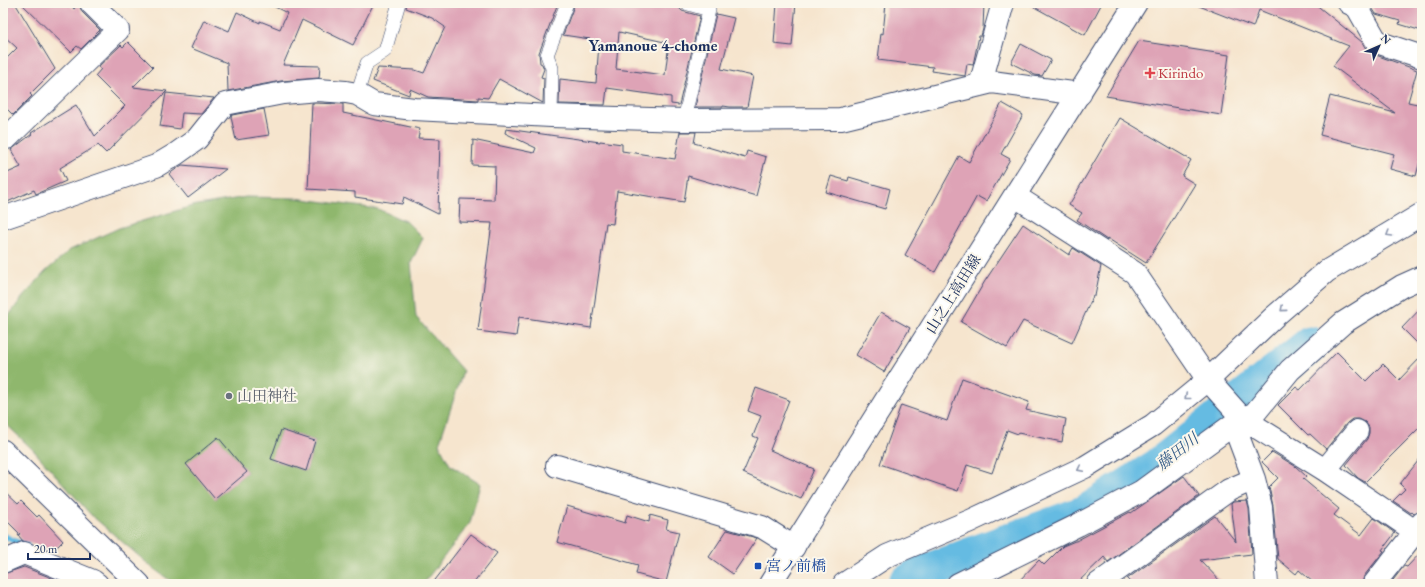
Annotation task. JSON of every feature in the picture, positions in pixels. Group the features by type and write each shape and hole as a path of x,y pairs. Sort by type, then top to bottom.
{"street":[{"path":"3,135 7,138 118,30 91,3"},
{"path":"980,85 1003,3"},
{"name":"山之上高田線","path":"770,584 1136,3"},
{"path":"1355,4 1377,42 1422,56"},
{"path":"3,218 156,166 197,139 225,104 283,92 318,90 346,92 357,94 374,104 414,108 551,116 684,120 841,119 992,82 1080,94"},
{"path":"1015,196 1135,273 1208,380 1238,414 1420,530 1374,584"},
{"path":"844,584 887,556 970,521 1085,467 1152,425 1208,380 1275,316 1327,271 1422,214"},
{"path":"958,584 1142,492 1238,414 1254,414 1290,370 1343,323 1402,286 1422,277"},
{"path":"1238,414 1239,439 1254,479 1261,507 1272,581"},
{"path":"1325,470 1357,431"},
{"path":"3,451 140,584"},
{"path":"557,466 762,527 794,547"},
{"path":"1098,584 1229,490 1254,479"},
{"path":"3,562 24,553 94,583 105,550"}],"lane":[{"path":"357,94 367,63 385,52 399,3"},
{"path":"551,116 552,68 547,55 567,3"},
{"path":"684,120 709,10 685,3"}],"green space":[{"name":"山田神社","path":"246,197 296,198 378,209 407,222 423,238 411,263 416,317 463,371 439,444 450,465 480,484 470,523 423,584 379,584 373,581 371,584 175,584 154,569 91,515 34,451 3,421 3,323 22,298 45,272 70,250 119,228 192,206","holes":["281,430 315,441 306,471 272,459","218,438 247,472 215,499"]}],"building":[{"path":"3,3 15,3 55,69 30,94 32,96 13,115 3,105 3,62 17,48 3,35"},
{"path":"21,3 68,3 74,9 79,4 82,12 100,30 81,49 77,46 71,52"},
{"path":"267,3 374,3 353,45 302,20 283,65 320,66 319,78 281,81 228,91 227,63 191,48 204,20 229,31 237,12 260,23 260,21 280,29 287,13"},
{"path":"407,3 558,3 539,53 540,63 544,69 541,77 544,78 543,103 499,79 488,98 478,97 478,100 428,97 410,89 409,95 373,81 378,68 415,70 424,73 445,27 432,18 406,8"},
{"path":"575,3 677,3 682,11 700,16 679,105 671,104 671,97 607,88 605,105 559,104 560,79 596,83 599,44 589,42 590,39 563,35","holes":["619,32 669,43 665,75 616,69"]},
{"path":"777,3 796,3 792,46 774,44"},
{"path":"886,3 984,3 983,29 981,36 979,36 973,65 967,64 965,76 932,71 933,67 878,60 881,33 883,34"},
{"path":"1027,3 1102,3 1085,35"},
{"path":"1314,3 1362,42 1366,49 1373,54 1417,70 1408,102 1422,105 1422,153 1416,176 1390,169 1394,154 1320,135 1330,96 1395,113 1333,66 1349,46 1259,10 1253,27 1194,4"},
{"path":"1369,3 1422,3 1422,31 1399,24 1400,21 1376,14"},
{"path":"716,14 734,18 721,69 753,76 747,107 695,107"},
{"path":"1139,41 1229,55 1221,115 1106,96"},
{"path":"128,42 153,67 133,87 167,91 106,153 98,145 60,168 66,181 36,194 34,190 3,204 3,175 21,167 11,150 32,134 31,133 76,105 95,136 125,106 95,76 101,69 98,67 121,45 123,47"},
{"path":"1021,44 1051,60 1042,76 1035,75 1011,63"},
{"path":"166,93 214,98 201,114 182,113 180,129 160,126"},
{"path":"312,103 343,104 343,113 420,129 418,138 440,139 438,214 404,197 402,204 355,197 355,192 308,189"},
{"path":"1002,103 1023,115 1001,154 1010,159 986,201 977,196 935,272 905,255 959,156 969,162"},
{"path":"264,109 269,135 236,140 231,117 232,115"},
{"path":"1120,118 1191,160 1182,176 1195,184 1146,263 1077,220 1082,213 1069,205"},
{"path":"506,129 622,144 622,151 675,159 680,132 696,132 694,143 745,158 747,151 766,157 756,196 688,176 684,202 617,191 613,224 606,223 591,328 519,317 516,336 478,331 492,223 459,222 460,199 494,200 495,166 472,165 473,140 534,153 536,148 505,133"},
{"path":"182,165 226,169 188,198 169,174"},
{"path":"831,176 848,181 849,177 890,189 885,209 826,192"},
{"path":"1023,224 1069,255 1073,248 1101,266 1095,296 1093,296 1072,343 1023,321 1007,348 961,322 985,281"},
{"path":"1422,307 1422,348 1402,328"},
{"path":"881,312 910,328 884,372 856,355"},
{"path":"1337,352 1366,381 1383,364 1399,380 1422,356 1422,425 1365,482 1358,478 1346,465 1367,439 1369,427 1365,422 1359,419 1352,419 1326,449 1310,434 1308,435 1278,405 1296,387 1300,390"},
{"path":"962,378 1029,402 1026,410 1066,419 1062,442 1018,434 1007,430 992,473 967,465 958,491 880,464 901,405 947,421"},
{"path":"756,388 789,400 770,450 814,469 801,499 743,473 758,438 753,436 761,416 748,411"},
{"path":"281,430 315,441 306,471 271,459"},
{"path":"218,437 247,472 215,499 186,464"},
{"path":"1272,452 1295,466 1306,476 1303,479 1339,509 1334,515 1361,535 1374,518 1395,533 1382,550 1384,551 1364,576 1362,584 1315,584 1299,570 1296,574 1278,559 1273,506 1269,487 1278,478 1262,462"},
{"path":"1422,456 1422,511 1414,514 1393,501 1405,489 1400,484"},
{"path":"1184,476 1199,496 1108,562 1104,557 1076,584 1016,584 1039,560 1044,565 1063,546 1076,541 1130,512 1131,513"},
{"path":"3,490 18,504 21,501 37,517 39,515 63,541 53,551 23,541 18,535 20,534 3,517"},
{"path":"1247,501 1249,509 1252,554 1200,560 1223,584 1132,584 1127,579 1215,516 1236,542 1231,504 1233,502"},
{"path":"567,506 625,523 627,515 649,522 650,515 668,520 666,529 679,532 666,582 636,574 638,565 557,542"},
{"path":"727,530 757,538 733,574 709,557"},
{"path":"471,534 497,553 473,584 432,584"},
{"path":"1422,551 1422,584 1390,584 1404,566 1407,567"},
{"path":"24,567 67,584 3,584 3,574"}],"waterway":[{"name":"藤田川","path":"906,584 921,574 1086,513 1159,466 1310,345"},
{"path":"3,535 27,546"}],"place":[{"name":"Kirindo","path":"1150,73"},
{"name":"山田神社","path":"229,396"},
{"name":"宮ノ前橋","path":"758,566"}],"district":[{"name":"Yamanoue 4-chome","path":"653,45"}]}
